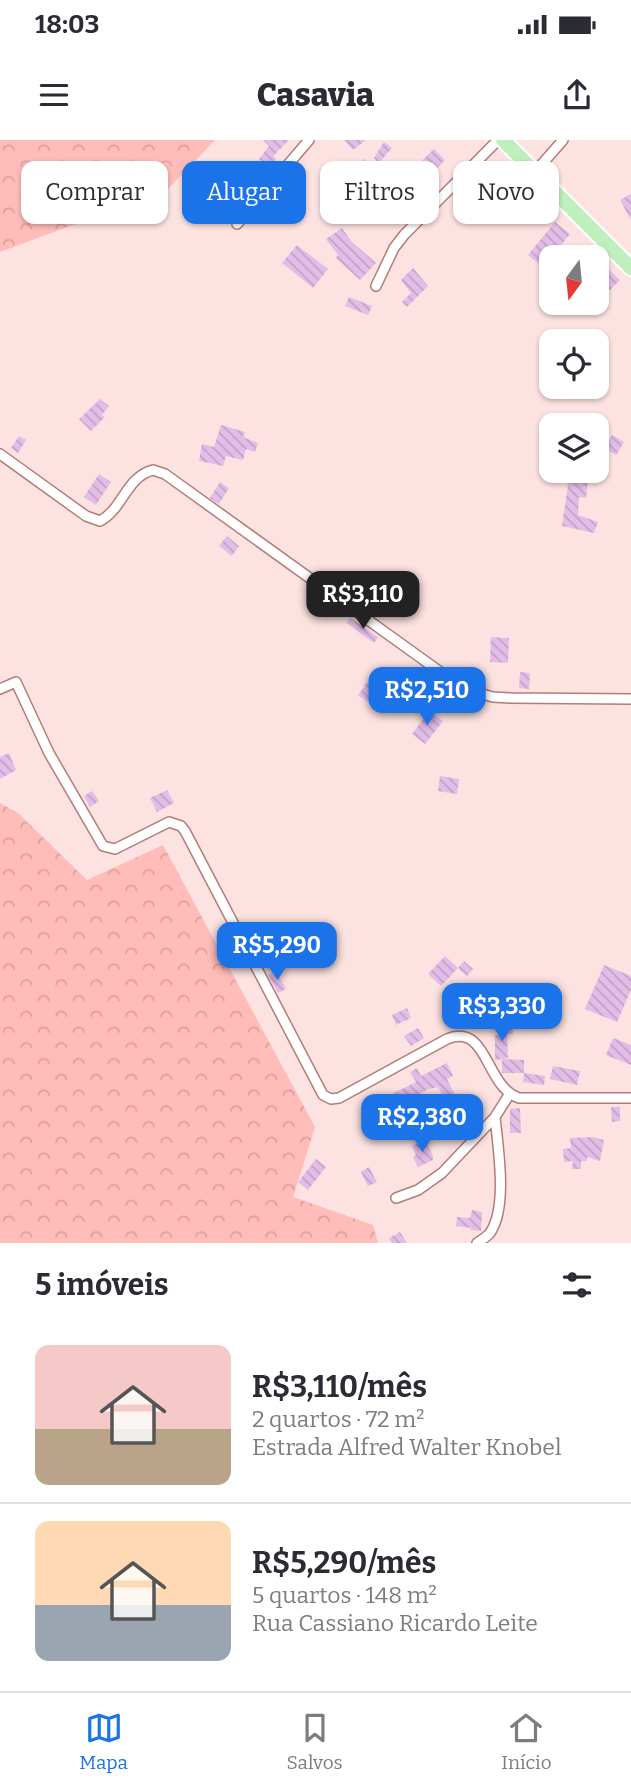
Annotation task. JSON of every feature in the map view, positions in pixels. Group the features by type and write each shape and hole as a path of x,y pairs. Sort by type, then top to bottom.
{"main road":[{"path":"500,140 523,161"},
{"path":"559,195 629,262"}],"street":[{"path":"291,161 309,140"},
{"path":"376,286 394,248 404,235 500,140"},
{"path":"545,161 563,140"},
{"path":"0,454 86,516 100,521 112,511 139,476 153,470 164,474 464,688 478,694 502,697 631,699"},
{"path":"0,689 16,682 49,753 103,846 115,849 164,823 175,822 185,831 323,1095 331,1099 339,1098 447,1039 462,1035 478,1044 502,1088 509,1095 519,1098 631,1098"},
{"path":"396,1198 418,1190 435,1178 495,1117 509,1095"},
{"path":"477,1243 489,1235 498,1209 495,1117"}],"green space":[{"path":"0,140 215,140 195,161 182,161 182,174 168,189 168,161 21,161 21,224 75,224 0,252"},
{"path":"0,803 19,814 87,880 163,845 315,1127 293,1197 373,1225 378,1243 0,1243"}],"building":[{"path":"263,140 289,140 273,156 276,159 274,161 262,161 259,159 269,146"},
{"path":"344,140 366,140 353,150"},
{"path":"384,142 392,148 381,161 374,158"},
{"path":"434,149 445,160 439,166 439,161 422,161"},
{"path":"631,194 631,220 620,200"},
{"path":"553,224 558,224 570,234 561,245 539,245 539,264 528,255"},
{"path":"342,228 351,241 376,263 360,280 336,258 338,255 326,239"},
{"path":"297,245 328,269 313,288 282,263"},
{"path":"413,268 428,286 407,307 402,302 411,293 401,280"},
{"path":"609,269 620,280 609,291"},
{"path":"349,297 372,306 368,315 345,306"},
{"path":"100,399 109,406 102,415 105,417 91,431 79,419"},
{"path":"221,425 245,432 243,437 258,443 255,452 246,449 243,460 226,456 223,466 199,461 202,444 214,447"},
{"path":"612,435 624,442 616,455 609,451"},
{"path":"19,436 26,440 18,453 11,448"},
{"path":"99,474 111,482 96,505 84,497"},
{"path":"220,482 229,488 219,504 210,498"},
{"path":"568,483 588,483 586,498 579,497 578,515 598,522 594,533 562,526"},
{"path":"227,536 239,546 232,556 219,546"},
{"path":"350,618 378,637 374,643 347,623"},
{"path":"491,637 509,638 508,663 490,662"},
{"path":"390,672 398,677 377,708 358,695 371,677 382,683"},
{"path":"520,672 530,673 529,689 519,688"},
{"path":"429,711 443,721 425,744 412,734"},
{"path":"9,753 16,770 0,779 0,757"},
{"path":"440,776 459,779 457,794 438,791"},
{"path":"167,790 174,803 157,812 150,798"},
{"path":"92,791 99,801 90,807 84,796"},
{"path":"445,956 458,968 441,986 428,974"},
{"path":"464,961 473,969 467,976 458,968"},
{"path":"604,965 631,976 631,990 617,1022 585,1009"},
{"path":"276,971 286,989 278,993 268,975"},
{"path":"467,984 468,998 478,999 477,1014 468,1013 468,1018 459,1018 458,985"},
{"path":"407,1008 411,1018 396,1025 392,1015"},
{"path":"512,1026 513,1034 507,1034 508,1058 495,1060 495,1035 498,1035 498,1027"},
{"path":"418,1028 424,1038 411,1046 404,1036"},
{"path":"613,1038 631,1045 631,1065 606,1055"},
{"path":"502,1059 524,1060 524,1073 502,1073"},
{"path":"447,1063 453,1076 447,1079 456,1097 462,1093 466,1100 457,1104 460,1115 453,1117 446,1108 448,1106 438,1087 428,1089 393,1109 386,1097 416,1082 410,1072 417,1068 421,1076"},
{"path":"553,1066 580,1071 577,1085 550,1079"},
{"path":"524,1073 545,1076 544,1085 523,1082"},
{"path":"611,1107 620,1107 620,1121 612,1122"},
{"path":"520,1108 521,1133 510,1133 510,1109"},
{"path":"452,1123 467,1132 464,1138 448,1129"},
{"path":"592,1137 604,1140 600,1161 587,1157 587,1161 581,1161 581,1169 572,1169 573,1161 564,1162 563,1149 571,1148 570,1138"},
{"path":"425,1140 433,1160 418,1167 412,1146"},
{"path":"316,1159 326,1167 308,1190 298,1182"},
{"path":"369,1167 377,1182 368,1186 361,1172"},
{"path":"472,1210 482,1212 481,1231 456,1226 457,1217 470,1218"},
{"path":"400,1232 407,1243 392,1243 389,1238"}]}
